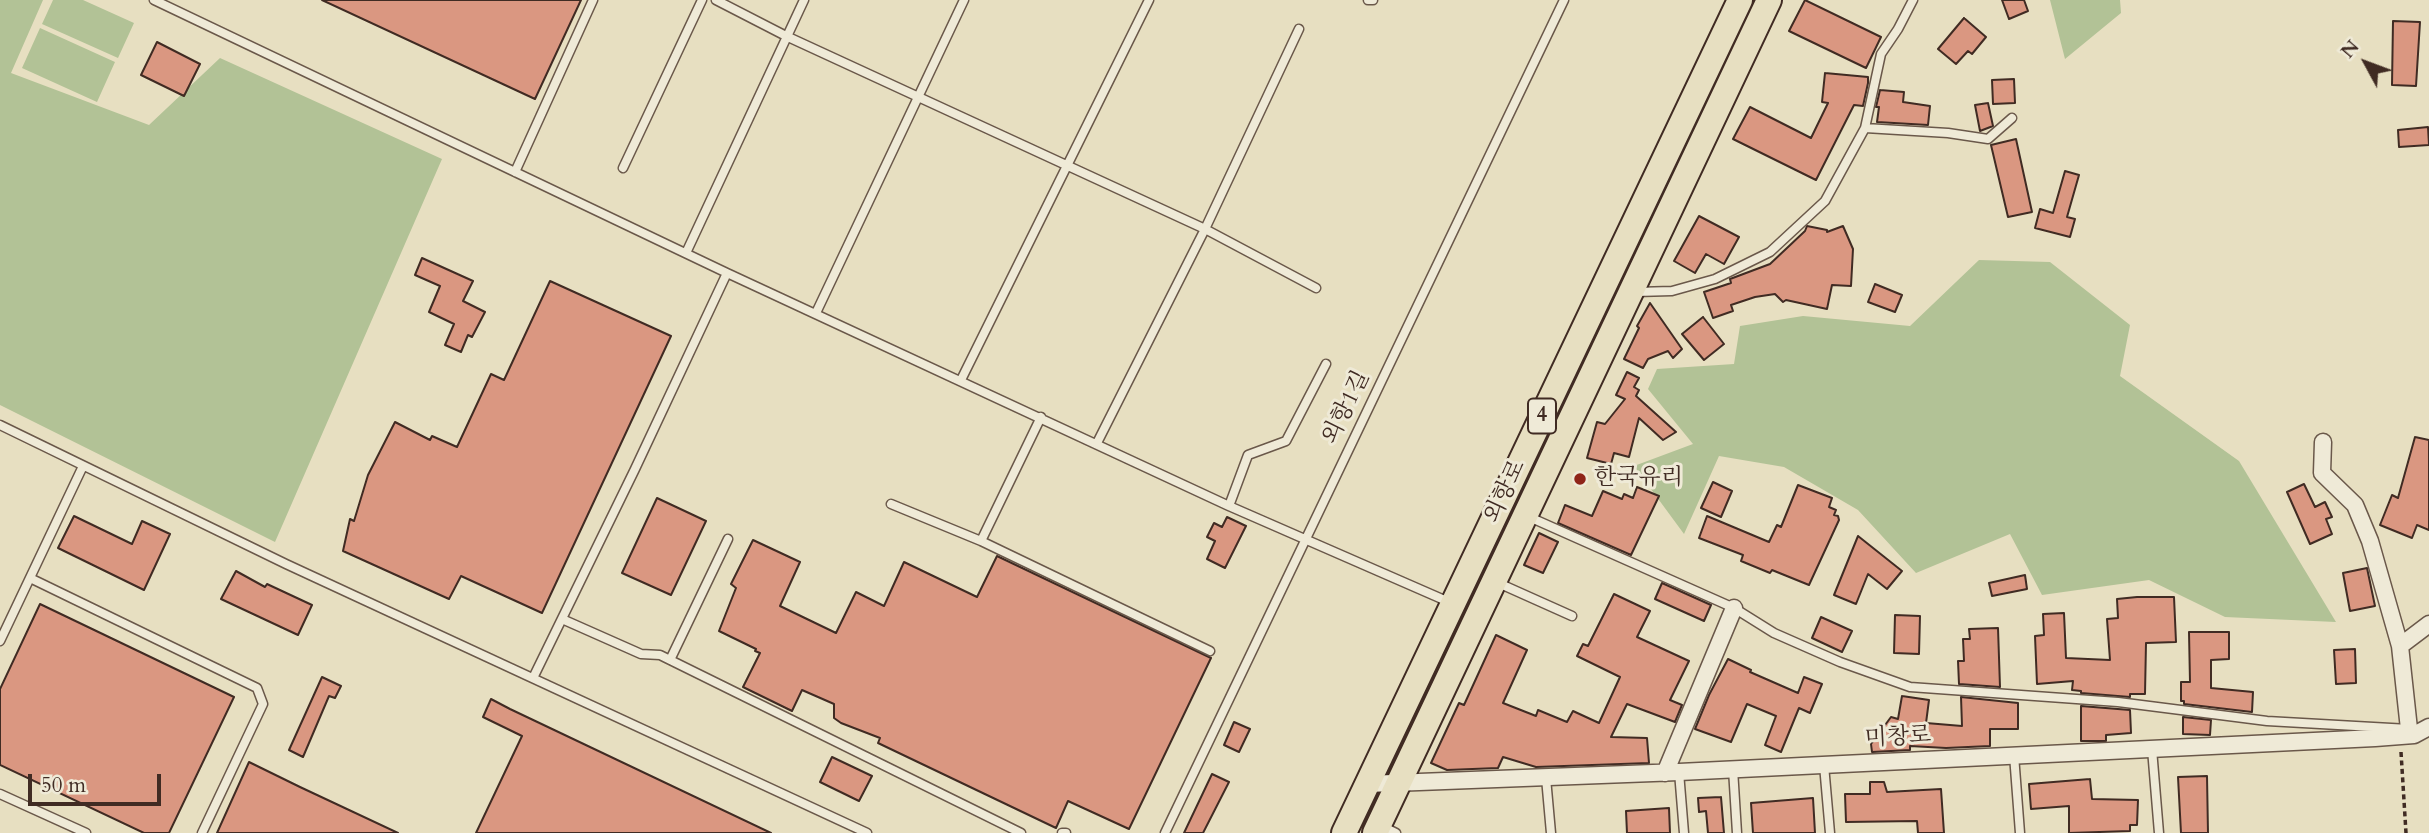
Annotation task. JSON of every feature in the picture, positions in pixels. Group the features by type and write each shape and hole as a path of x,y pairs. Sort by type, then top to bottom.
{"main road":[{"name":"외항로","path":"1344,833 1740,0"},
{"name":"외항로","path":"1383,830 1399,784 1493,581 1769,0"}],"street":[{"path":"2323,442 2322,473 2355,505 2370,541 2399,646 2416,730"},
{"path":"1672,772 1734,608"},
{"path":"2399,646 2429,624"},
{"name":"미창로","path":"1367,784 2152,749 2416,730"}],"lane":[{"path":"154,0 727,273 1229,506 1453,603"},
{"path":"515,172 593,0"},
{"path":"623,168 702,0"},
{"path":"716,0 786,36 1205,229 1316,288"},
{"path":"686,253 804,0"},
{"path":"816,313 964,0"},
{"path":"961,380 1149,0"},
{"name":"외항1길","path":"1165,833 1564,0"},
{"path":"1630,293 1672,291 1715,279 1770,252 1825,201 1866,128 1881,54 1913,0"},
{"path":"1097,443 1205,229 1299,29"},
{"path":"1866,128 1948,133 1988,139 2012,118"},
{"path":"533,678 635,470 727,273"},
{"path":"1229,506 1248,454 1286,441 1325,364"},
{"path":"981,541 1041,417"},
{"path":"0,425 286,564 867,833"},
{"path":"0,641 83,466"},
{"path":"891,504 981,541 1210,651"},
{"path":"1524,515 1734,608 1774,633 1840,662 1910,687 2118,702 2267,721 2416,730"},
{"path":"670,660 729,539"},
{"path":"30,578 257,688 263,704 202,833"},
{"path":"1493,581 1572,616"},
{"path":"562,619 641,654 660,655 1021,833"},
{"path":"2152,749 2159,833"},
{"path":"2014,755 2020,833"},
{"path":"1824,765 1830,833"},
{"path":"1733,769 1737,833"},
{"path":"1672,772 1684,833"},
{"path":"1546,778 1551,833"},
{"path":"0,794 86,833"}],"path":[{"path":"2406,833 2416,730"}],"green space":[{"path":"0,0 43,0 11,73 149,125 220,58 442,159 275,542 0,405"},
{"path":"53,0 83,0 134,23 118,58 42,24"},
{"path":"2050,0 2120,0 2121,13 2065,59"},
{"path":"40,28 115,62 97,102 22,68"},
{"path":"1979,260 2050,262 2130,325 2120,376 2239,461 2336,622 2225,617 2149,580 2042,595 2010,534 1916,573 1858,510 1784,467 1719,456 1684,534 1634,466 1693,444 1648,389 1657,369 1734,364 1740,326 1803,316 1910,326"}],"building":[{"path":"322,0 581,0 535,99"},
{"path":"1805,0 1881,37 1866,68 1789,31"},
{"path":"2002,0 2024,0 2028,11 2009,19"},
{"path":"1964,18 1986,37 1972,54 1968,51 1956,64 1938,49"},
{"path":"2393,21 2420,22 2416,86 2392,85"},
{"path":"157,42 200,64 184,96 141,75"},
{"path":"1825,73 1868,77 1868,83 1863,106 1854,105 1816,180 1733,139 1750,107 1811,138 1828,103 1822,102"},
{"path":"2014,79 2015,103 1993,104 1992,80"},
{"path":"1880,90 1904,92 1903,102 1930,106 1928,125 1877,122 1879,107 1876,107"},
{"path":"1988,103 1993,126 1980,131 1975,105"},
{"path":"2428,127 2429,145 2399,147 2398,130"},
{"path":"2016,139 2032,212 2008,217 1991,145"},
{"path":"2065,171 2079,175 2067,217 2075,219 2070,237 2035,228 2040,209 2053,213"},
{"path":"1699,216 1739,237 1724,264 1706,254 1695,273 1674,261"},
{"path":"1807,226 1827,232 1843,226 1853,249 1851,286 1832,285 1827,309 1786,300 1783,302 1775,294 1731,305 1733,311 1713,318 1704,292 1731,283 1730,279 1770,264"},
{"path":"422,258 473,281 463,301 485,312 472,337 468,335 461,352 445,345 454,324 429,312 440,286 415,275"},
{"path":"550,281 671,336 542,613 461,576 449,599 343,551 350,519 354,521 368,475 395,422 430,440 432,436 457,447 491,374 504,380"},
{"path":"1875,284 1902,295 1895,312 1868,302"},
{"path":"1650,303 1682,349 1673,358 1668,351 1648,359 1643,368 1624,359 1639,328 1637,326"},
{"path":"1703,317 1724,344 1704,360 1682,334"},
{"path":"1627,372 1639,378 1634,387 1639,390 1636,396 1676,432 1663,440 1639,418 1629,457 1614,453 1611,464 1587,458 1597,422 1605,424 1625,399 1616,395"},
{"path":"2415,437 2429,440 2429,530 2417,525 2412,538 2380,525 2392,495 2398,498"},
{"path":"1713,482 1732,491 1721,517 1701,508"},
{"path":"2304,484 2315,507 2325,502 2332,517 2326,519 2332,534 2310,544 2287,492"},
{"path":"1798,485 1832,498 1829,507 1836,510 1834,515 1838,516 1839,520 1809,585 1741,561 1743,555 1699,538 1707,516 1769,542 1777,525 1781,527"},
{"path":"1637,487 1659,496 1631,555 1558,523 1565,505 1592,516 1603,491 1622,499 1624,494 1633,498"},
{"path":"657,498 706,521 671,595 622,573"},
{"path":"74,516 132,544 142,521 170,534 144,590 58,548"},
{"path":"1227,517 1246,526 1225,568 1207,559 1215,541 1207,537 1214,523 1222,527"},
{"path":"1539,533 1558,542 1543,573 1524,565"},
{"path":"1858,536 1902,571 1887,589 1868,574 1856,604 1834,595"},
{"path":"753,540 800,562 780,606 836,633 856,592 884,606 904,562 977,597 997,556 1211,658 1129,829 1068,801 1056,828 878,743 880,738 841,723 834,718 834,704 802,690 792,711 743,687 760,653 719,631 736,588 731,584"},
{"path":"2367,568 2375,606 2350,611 2343,573"},
{"path":"236,571 265,587 267,584 312,605 298,635 221,599"},
{"path":"2025,575 2027,589 1992,596 1989,583"},
{"path":"1662,583 1711,605 1704,621 1655,599"},
{"path":"1614,594 1650,611 1637,637 1689,661 1670,700 1682,705 1675,722 1627,704 1611,737 1647,738 1649,763 1536,767 1503,757 1498,768 1447,770 1431,763 1459,703 1464,705 1496,635 1527,650 1503,703 1536,716 1538,710 1567,722 1573,711 1599,723 1620,677 1577,656 1583,644 1588,646"},
{"path":"2174,597 2176,642 2146,643 2145,694 2130,694 2130,697 2081,693 2072,690 2073,681 2037,684 2035,636 2044,635 2043,614 2064,613 2066,658 2110,660 2107,619 2118,618 2117,599"},
{"path":"40,604 234,697 169,833 144,833 0,765 0,689"},
{"path":"1895,615 1920,616 1919,654 1894,653"},
{"path":"1821,617 1852,631 1842,652 1812,638"},
{"path":"1998,628 2000,687 1959,684 1958,661 1964,661 1963,639 1970,639 1969,629"},
{"path":"2189,632 2229,632 2229,659 2211,660 2211,688 2253,692 2252,712 2184,704 2184,701 2181,701 2181,682 2190,682"},
{"path":"2355,649 2356,683 2336,684 2334,650"},
{"path":"1728,659 1798,693 1804,677 1822,684 1810,713 1799,708 1781,752 1765,745 1776,716 1747,704 1731,742 1695,729"},
{"path":"322,677 341,686 335,698 329,696 303,757 289,750"},
{"path":"1902,696 1929,700 1926,723 1962,726 1961,697 2018,703 2018,729 1990,729 1990,746 1910,746 1910,750 1872,752 1871,744 1891,717 1898,719"},
{"path":"491,699 771,833 476,833 522,736 483,717"},
{"path":"2081,706 2130,710 2131,733 2106,735 2106,741 2081,741"},
{"path":"2183,717 2211,720 2210,735 2183,734"},
{"path":"1234,722 1250,729 1239,752 1224,745"},
{"path":"832,757 872,776 859,801 820,782"},
{"path":"249,762 300,787 398,833 217,833"},
{"path":"1212,774 1229,782 1203,833 1184,833"},
{"path":"2207,776 2208,833 2181,833 2178,777"},
{"path":"2090,779 2092,799 2138,800 2137,825 2130,825 2130,831 2069,833 2069,806 2031,809 2029,784"},
{"path":"1870,782 1884,782 1887,792 1941,789 1944,833 1918,833 1917,821 1846,822 1845,794 1870,794"},
{"path":"1721,797 1724,833 1708,833 1706,811 1699,812 1698,798"},
{"path":"1813,798 1815,833 1753,833 1751,803"},
{"path":"1669,808 1670,833 1627,833 1626,811"}],"place":[{"name":"한국유리","path":"1580,479"}]}
